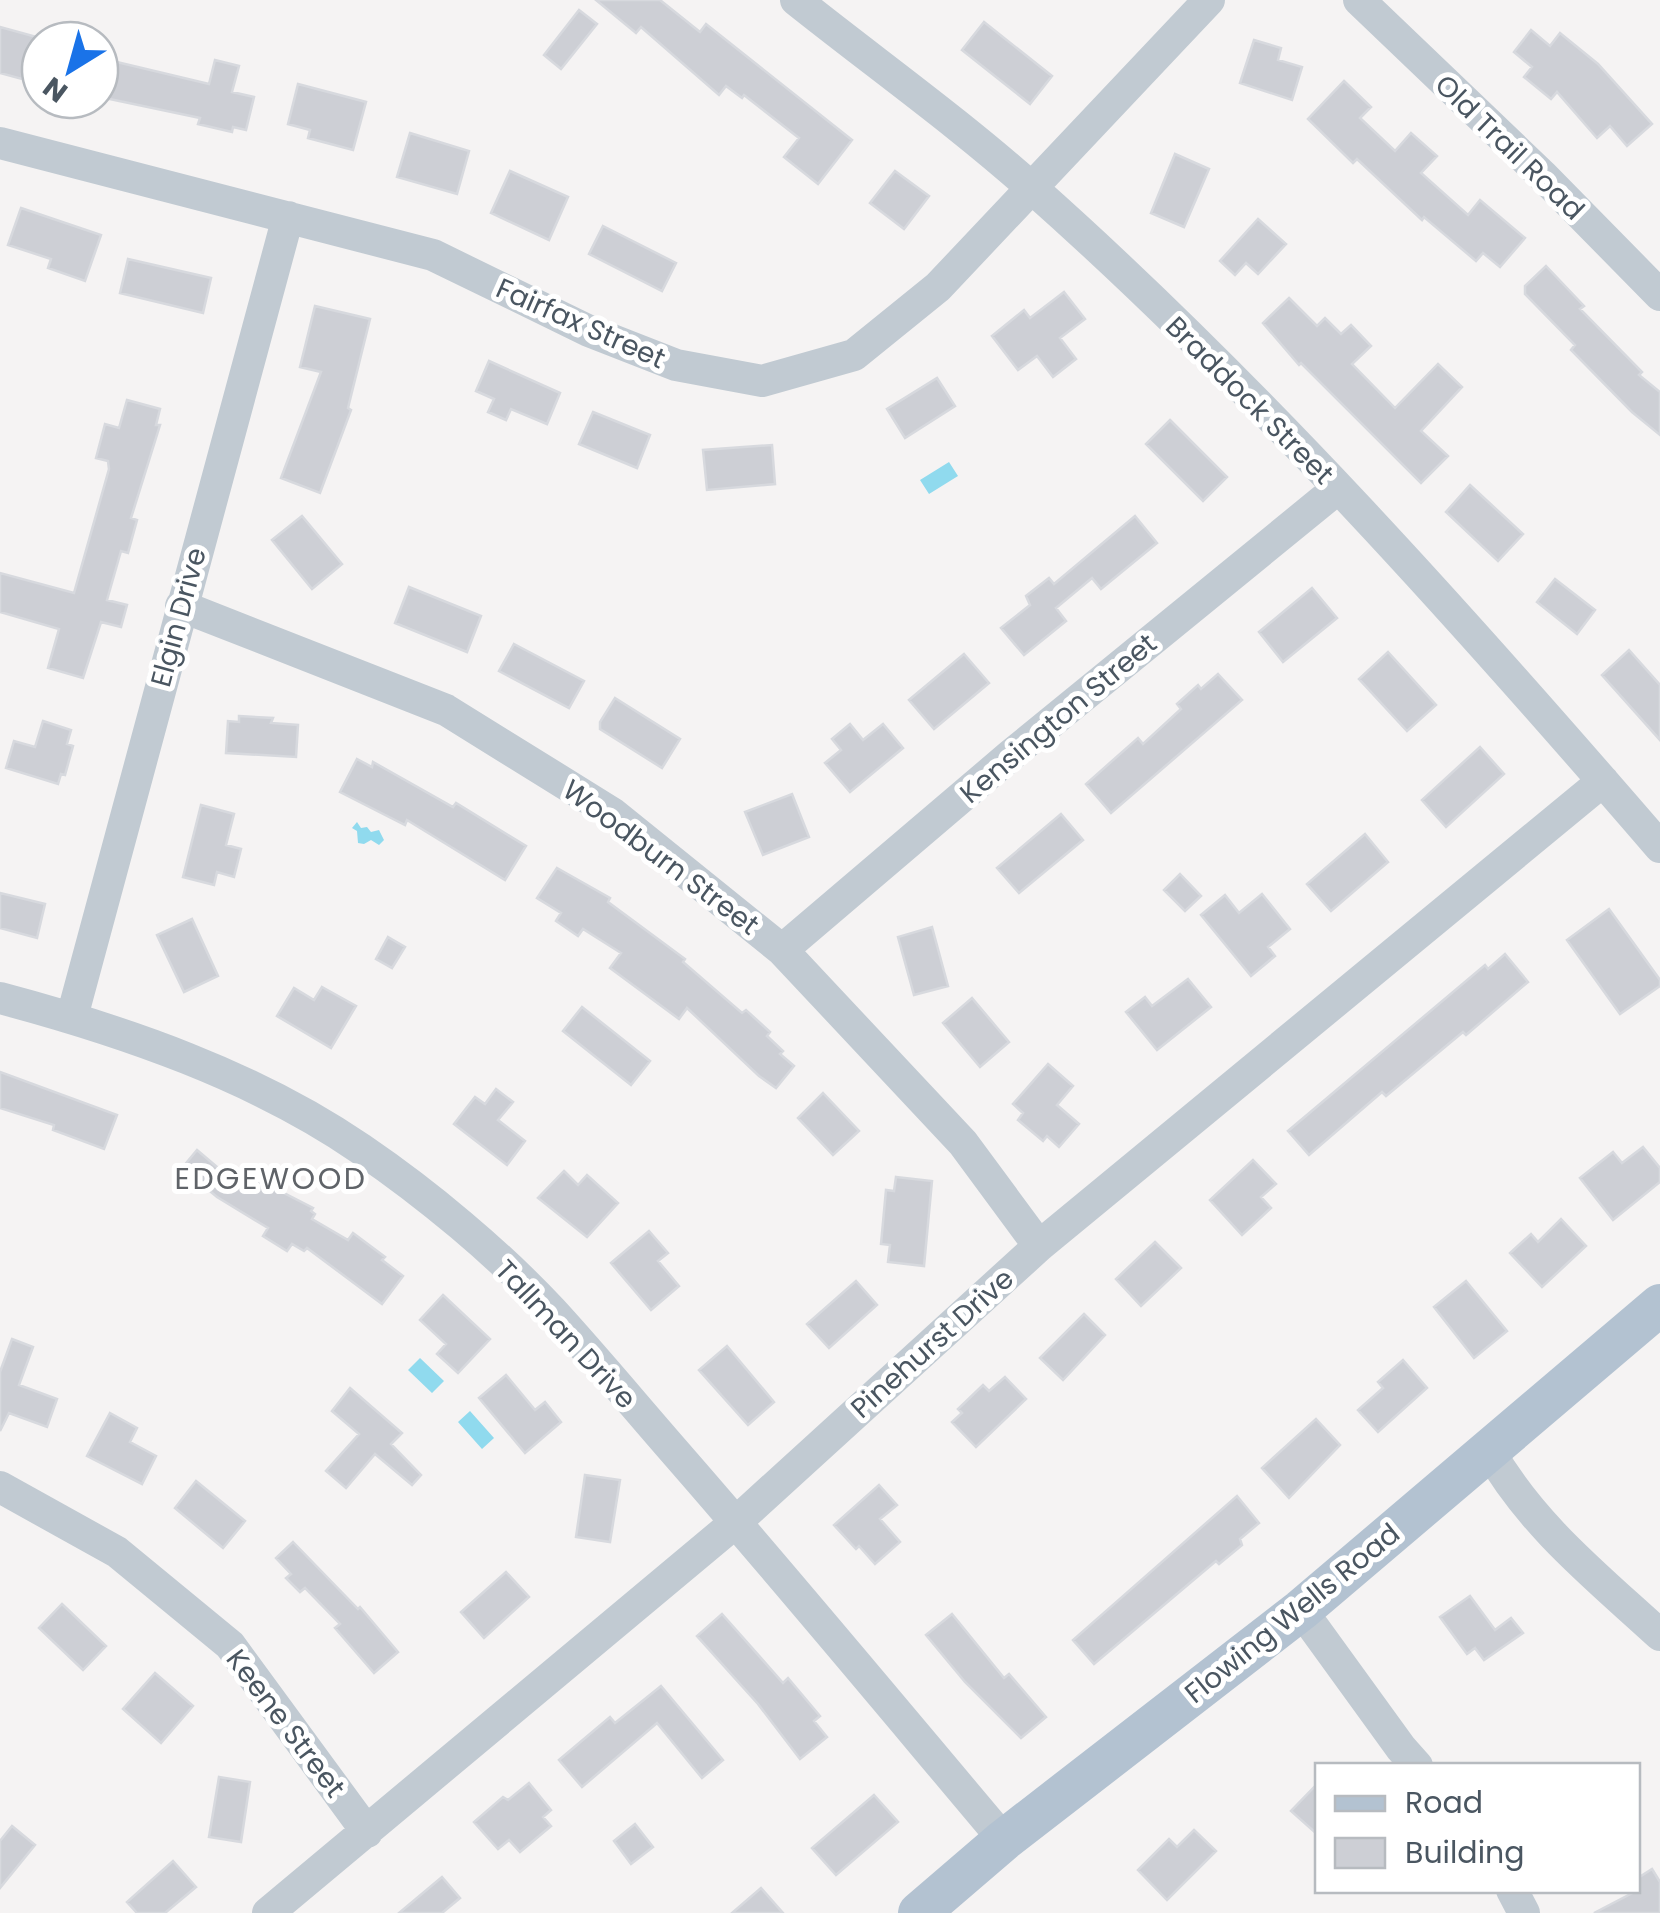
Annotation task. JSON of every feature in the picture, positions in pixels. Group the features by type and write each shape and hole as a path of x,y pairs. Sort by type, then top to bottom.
{"main road":[{"name":"Flowing Wells Road","path":"919,1913 1004,1840 1301,1610 1660,1305"}],"street":[{"name":"Braddock Street","path":"796,0 1032,188 1177,325 1338,489 1660,847"},
{"name":"Fairfax Street","path":"0,143 432,255 589,331 676,366 762,382 854,355 938,287 1209,0"},
{"name":"Old Trail Road","path":"1359,0 1542,175 1660,295"},
{"name":"Elgin Drive","path":"72,1017 288,217"},
{"name":"Kensington Street","path":"782,950 1011,755 1338,489"},
{"name":"Woodburn Street","path":"181,606 446,710 612,813 782,950 963,1143 1039,1246"},
{"name":"Pinehurst Drive","path":"268,1913 736,1522 1039,1246 1603,780"},
{"name":"Tallman Drive","path":"0,998 72,1017 216,1071 291,1108 360,1149 454,1221 550,1308 1004,1840"},
{"path":"1489,1450 1502,1474 1570,1554 1660,1635"},
{"name":"Keene Street","path":"0,1487 117,1552 230,1645 368,1832"},
{"path":"1301,1610 1415,1763"}],"water":[{"path":"949,462 958,476 929,494 920,480"},
{"path":"357,822 371,832 379,830 384,840 379,845 371,840 358,843 357,831 352,828"},
{"path":"420,1358 444,1381 432,1393 408,1370"},
{"path":"470,1411 494,1438 482,1449 458,1422"}],"building":[{"path":"596,0 660,0 700,32 706,24 852,140 818,184 784,157 799,138 744,95 742,98 726,86 719,95 641,27 636,33"},
{"path":"579,10 597,24 561,69 544,55"},
{"path":"984,22 1052,76 1030,104 962,50"},
{"path":"0,27 20,32 20,78 0,73"},
{"path":"1531,30 1550,46 1560,33 1598,64 1652,124 1627,146 1610,126 1597,138 1557,92 1551,99 1524,77 1532,67 1514,52"},
{"path":"1254,40 1281,48 1278,60 1302,67 1292,100 1240,83"},
{"path":"215,60 239,66 232,92 254,97 246,130 233,127 232,132 198,124 200,118 120,101 120,63 209,84"},
{"path":"1344,81 1371,107 1360,118 1395,151 1411,133 1437,156 1421,173 1468,215 1480,200 1525,238 1500,267 1483,253 1476,261 1424,217 1422,220 1357,159 1353,163 1308,119"},
{"path":"298,84 366,102 353,150 308,138 310,130 288,124"},
{"path":"410,133 469,151 457,194 397,177"},
{"path":"1175,154 1209,169 1184,227 1151,213"},
{"path":"510,171 568,197 549,240 491,213"},
{"path":"895,171 929,196 904,229 870,203"},
{"path":"21,208 101,235 85,281 48,268 51,259 8,245"},
{"path":"1258,219 1286,244 1258,274 1246,263 1235,275 1220,261"},
{"path":"603,226 676,263 662,291 589,254"},
{"path":"128,259 211,278 203,313 120,293"},
{"path":"1546,266 1584,306 1580,309 1642,372 1639,375 1660,392 1660,435 1571,350 1575,345 1525,294 1525,286"},
{"path":"1064,292 1085,319 1060,338 1076,359 1053,377 1037,356 1018,370 992,336 1024,310 1030,318"},
{"path":"1289,298 1317,326 1325,318 1341,334 1351,325 1371,346 1352,364 1395,408 1438,364 1462,387 1421,431 1448,456 1421,483 1299,365 1263,323"},
{"path":"315,306 370,319 348,408 351,410 320,493 281,478 321,372 300,367"},
{"path":"489,361 560,393 547,424 511,409 506,420 488,412 494,399 476,391"},
{"path":"937,378 955,406 905,438 887,409"},
{"path":"127,400 160,409 156,425 160,425 131,518 137,520 128,553 121,551 107,600 127,605 121,627 101,622 83,678 48,668 59,629 0,612 0,573 74,593 109,469 108,461 96,458 105,424 119,428"},
{"path":"593,412 650,435 637,468 579,444"},
{"path":"1170,420 1227,477 1203,501 1146,444"},
{"path":"772,445 775,484 707,490 703,450"},
{"path":"1470,485 1523,534 1498,561 1446,512"},
{"path":"302,516 342,564 312,589 272,540"},
{"path":"1135,516 1157,543 1101,589 1092,578 1056,608 1066,621 1024,655 1001,628 1030,605 1026,596 1049,578 1054,584"},
{"path":"1555,579 1595,610 1577,634 1537,602"},
{"path":"409,587 481,616 467,652 395,623"},
{"path":"1312,588 1337,618 1283,662 1259,632"},
{"path":"514,644 584,681 569,708 499,671"},
{"path":"1629,650 1660,685 1660,740 1602,675"},
{"path":"1388,652 1436,705 1407,731 1359,679"},
{"path":"964,654 989,683 934,729 909,700"},
{"path":"1218,674 1242,700 1111,813 1086,784 1138,738 1143,744 1181,709 1177,704"},
{"path":"615,698 680,739 662,768 600,729 600,722"},
{"path":"239,716 273,718 271,723 298,725 296,757 226,753 228,721 239,722"},
{"path":"43,721 71,730 67,744 73,746 65,775 61,774 58,784 6,768 14,741 35,747"},
{"path":"850,724 863,740 883,724 903,748 850,792 825,763 841,750 832,739"},
{"path":"1480,747 1504,774 1446,827 1422,800"},
{"path":"357,759 372,767 373,762 453,807 456,803 526,846 505,880 407,820 405,825 340,792"},
{"path":"792,794 809,837 763,855 745,812"},
{"path":"201,805 234,814 226,845 241,849 234,877 217,872 214,885 183,877"},
{"path":"1061,814 1083,840 1019,893 997,868"},
{"path":"1365,834 1388,862 1331,911 1307,884"},
{"path":"557,868 610,898 608,902 685,959 683,962 742,1013 746,1010 770,1032 767,1036 794,1066 776,1088 687,1008 679,1019 610,968 621,953 583,929 578,936 556,921 561,913 537,898"},
{"path":"1180,874 1201,896 1185,911 1164,890"},
{"path":"0,893 45,904 37,938 0,928"},
{"path":"1262,894 1290,929 1268,947 1275,956 1251,976 1201,915 1225,895 1239,913"},
{"path":"1609,909 1660,980 1660,986 1620,1014 1567,940"},
{"path":"192,919 218,976 184,992 157,935"},
{"path":"932,927 948,986 914,995 898,937"},
{"path":"388,937 405,947 392,968 376,959"},
{"path":"1505,954 1528,982 1386,1096 1382,1092 1309,1155 1288,1131 1485,965 1488,969"},
{"path":"1188,979 1211,1007 1157,1050 1126,1012 1145,997 1152,1006"},
{"path":"322,987 356,1006 331,1048 277,1016 294,988 314,1000"},
{"path":"972,998 1009,1042 980,1067 943,1023"},
{"path":"582,1007 650,1061 631,1085 563,1031"},
{"path":"1048,1064 1073,1086 1057,1105 1079,1124 1059,1147 1047,1136 1043,1141 1018,1120 1023,1113 1013,1104"},
{"path":"0,1072 117,1115 104,1149 53,1130 54,1125 0,1108"},
{"path":"496,1089 513,1102 498,1120 525,1141 507,1165 454,1124 475,1097 485,1104"},
{"path":"823,1093 859,1131 833,1155 798,1118"},
{"path":"1643,1147 1660,1168 1660,1182 1613,1220 1580,1178 1613,1152 1622,1163"},
{"path":"197,1150 243,1189 251,1176 313,1208 312,1219 348,1240 353,1233 403,1276 382,1304 307,1248 304,1251 292,1244 287,1251 263,1236 268,1228 217,1197 182,1168"},
{"path":"1253,1160 1276,1184 1261,1197 1271,1208 1242,1235 1210,1200"},
{"path":"564,1171 578,1185 587,1175 618,1203 587,1237 538,1198"},
{"path":"896,1177 932,1181 924,1266 888,1262 890,1245 881,1244 886,1190 894,1191"},
{"path":"1561,1219 1586,1246 1542,1287 1510,1253 1531,1234 1538,1242"},
{"path":"649,1231 668,1253 658,1261 679,1286 651,1310 611,1263"},
{"path":"1155,1242 1181,1268 1141,1306 1116,1279"},
{"path":"856,1281 877,1305 829,1348 807,1324"},
{"path":"1466,1281 1507,1331 1474,1358 1434,1307"},
{"path":"443,1295 490,1339 458,1373 437,1354 446,1344 420,1320"},
{"path":"1084,1314 1105,1335 1063,1380 1040,1358"},
{"path":"12,1339 33,1347 19,1385 57,1399 47,1427 9,1413 0,1431 0,1372"},
{"path":"727,1346 774,1402 748,1425 699,1370"},
{"path":"1403,1360 1427,1388 1378,1432 1358,1410 1383,1388 1378,1382"},
{"path":"506,1375 535,1410 545,1402 561,1422 525,1453 479,1398"},
{"path":"1005,1377 1026,1399 976,1447 952,1422 962,1413 958,1409 983,1385 989,1391"},
{"path":"350,1388 402,1433 391,1444 421,1475 412,1485 375,1454 346,1488 326,1471 359,1434 332,1411"},
{"path":"110,1413 137,1428 130,1442 156,1456 142,1484 87,1456"},
{"path":"1316,1419 1340,1445 1289,1498 1262,1468"},
{"path":"585,1475 620,1480 610,1542 576,1537"},
{"path":"196,1481 245,1521 223,1548 175,1508"},
{"path":"879,1485 897,1505 880,1519 900,1542 875,1564 834,1525"},
{"path":"1237,1496 1259,1523 1240,1539 1242,1545 1219,1564 1216,1561 1094,1664 1073,1640"},
{"path":"293,1542 360,1607 398,1652 374,1673 335,1628 340,1624 305,1588 300,1592 286,1578 291,1574 276,1558"},
{"path":"506,1572 529,1597 484,1638 461,1612"},
{"path":"1470,1596 1495,1630 1511,1618 1523,1633 1484,1660 1475,1648 1467,1654 1440,1617"},
{"path":"62,1604 106,1646 83,1670 39,1628"},
{"path":"722,1614 783,1683 788,1678 820,1716 814,1721 827,1737 800,1759 758,1704 697,1636"},
{"path":"952,1614 1004,1678 1009,1674 1046,1717 1021,1738 965,1682 926,1635"},
{"path":"155,1673 193,1706 161,1743 123,1709"},
{"path":"661,1686 723,1760 702,1778 657,1723 582,1787 559,1760 610,1717 615,1723"},
{"path":"219,1777 250,1782 241,1842 209,1837"},
{"path":"529,1783 551,1810 543,1817 551,1826 520,1852 509,1840 498,1849 474,1822 503,1797 508,1800"},
{"path":"1315,1786 1315,1832 1291,1811"},
{"path":"874,1795 898,1822 836,1875 812,1848"},
{"path":"635,1824 653,1847 631,1864 614,1841"},
{"path":"12,1826 35,1845 0,1888 0,1841"},
{"path":"1194,1830 1216,1851 1167,1900 1138,1870 1169,1839 1177,1847"},
{"path":"173,1861 196,1887 165,1913 137,1913 127,1902"},
{"path":"1652,1869 1660,1882 1660,1913 1594,1913 1632,1893 1640,1893 1640,1877"},
{"path":"442,1877 460,1898 442,1913 399,1913"},
{"path":"761,1888 783,1913 732,1913"}],"district":[{"name":"EDGEWOOD","path":"271,1179"}]}
